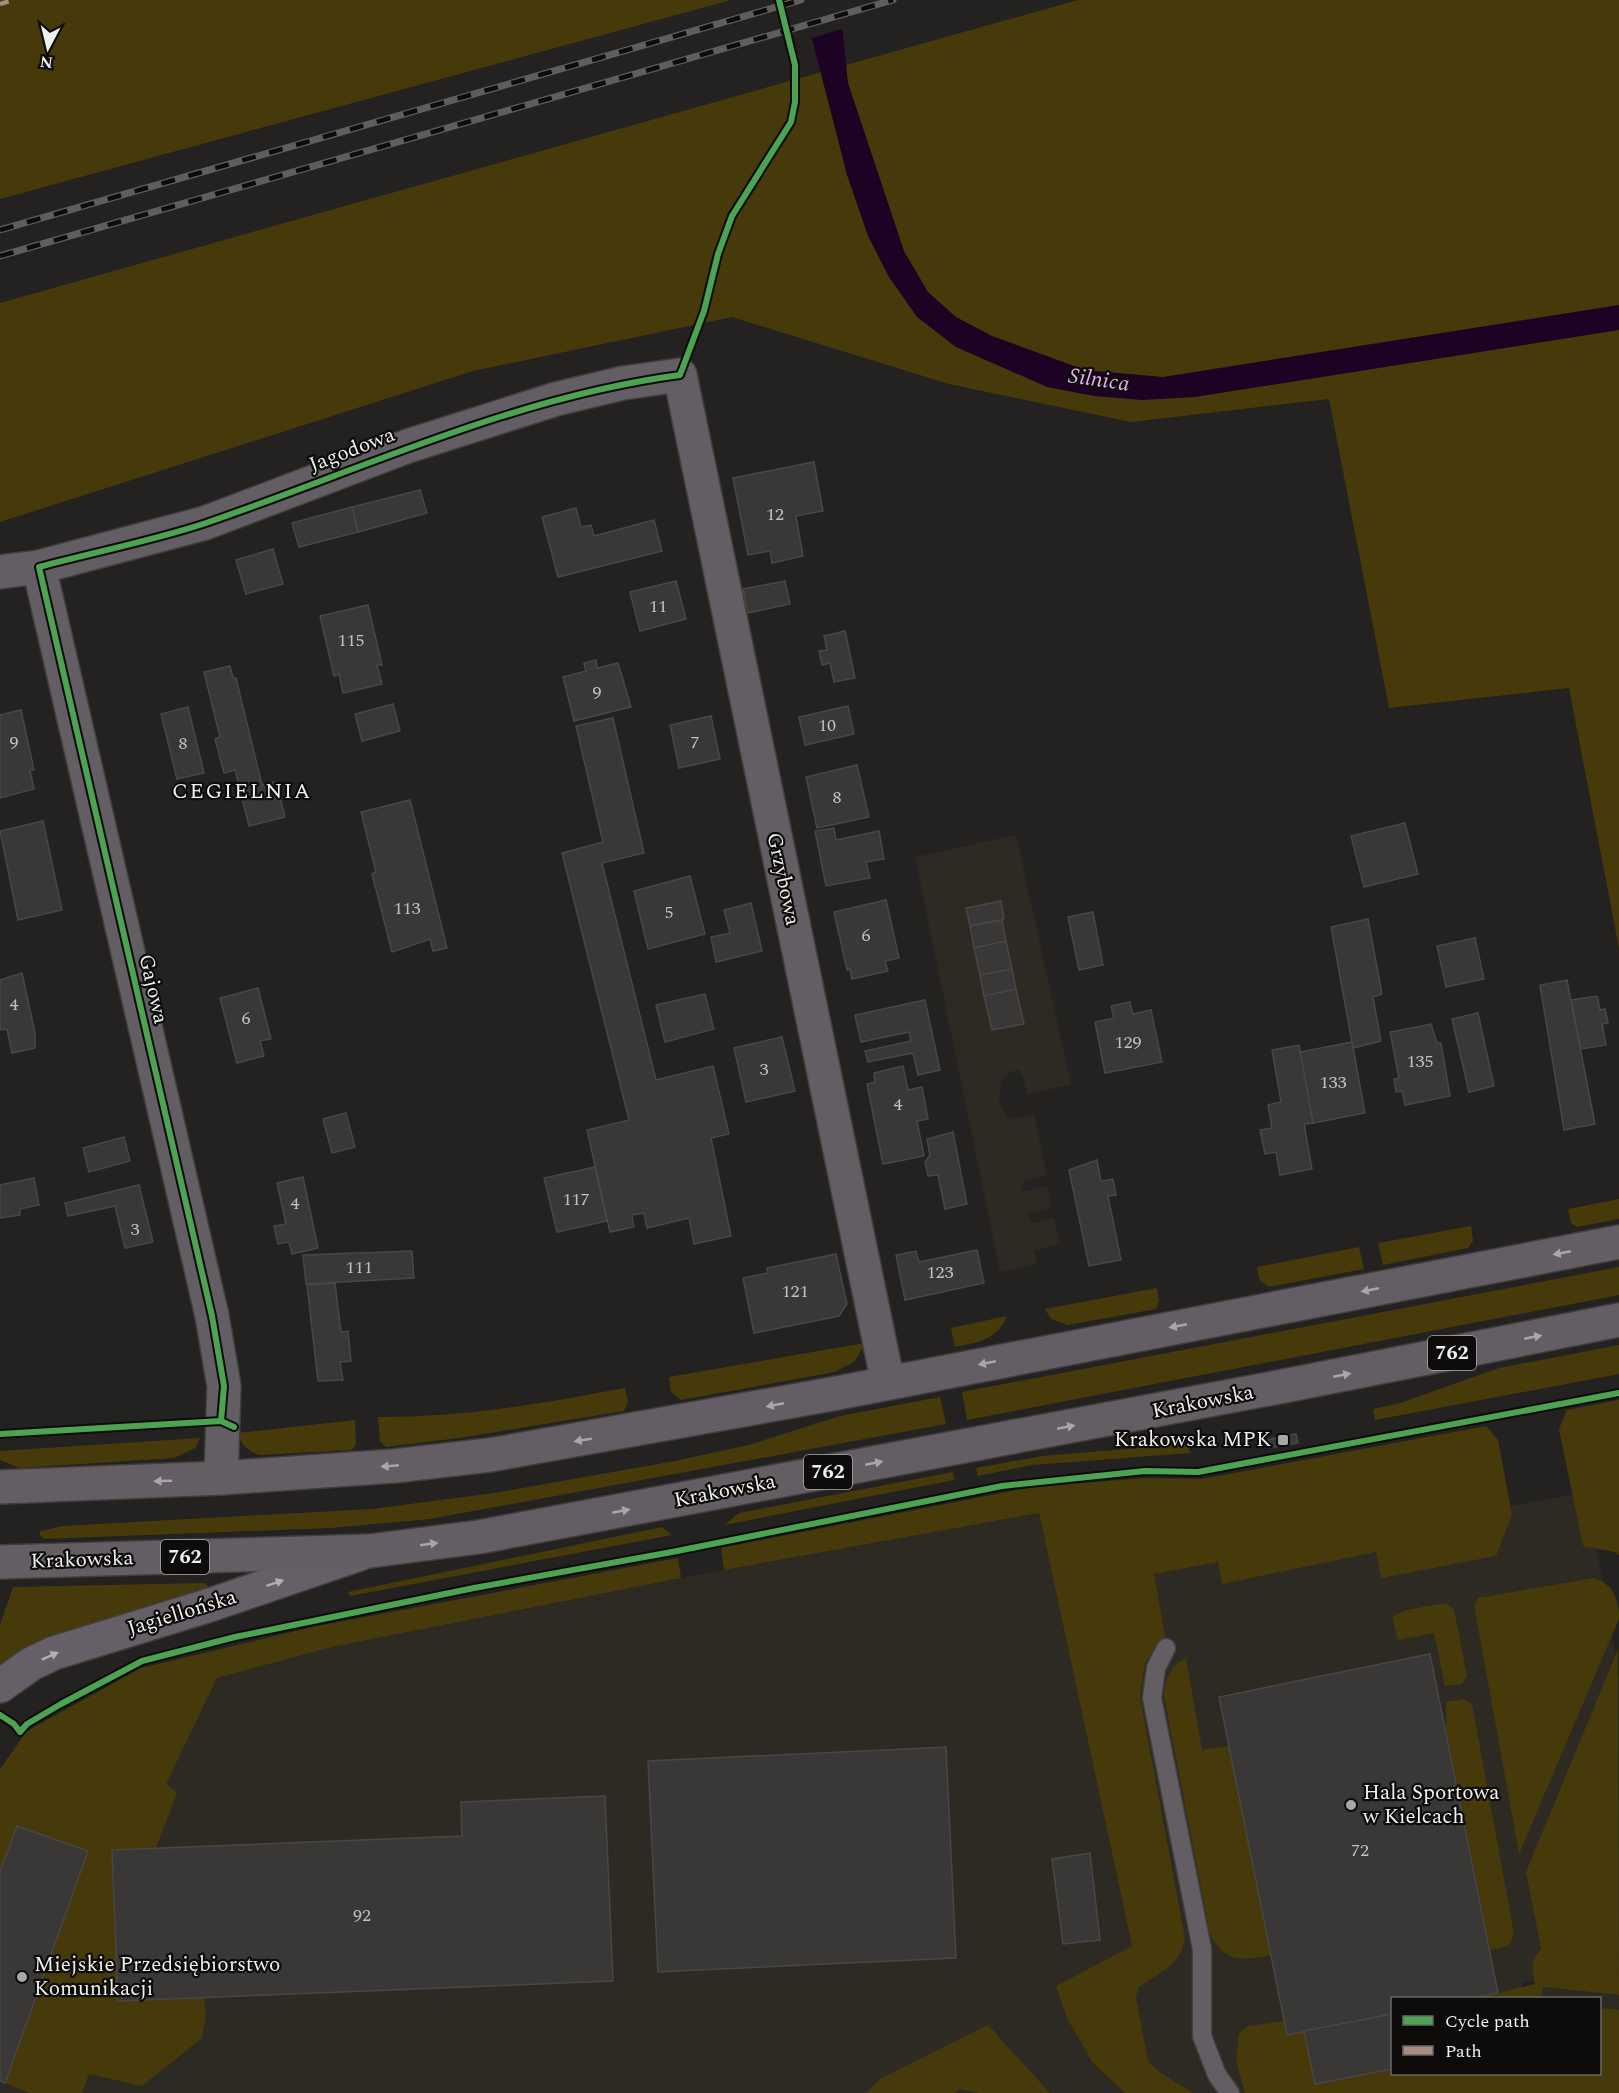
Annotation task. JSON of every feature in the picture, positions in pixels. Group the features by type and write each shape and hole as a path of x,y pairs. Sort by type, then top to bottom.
{"main road":[{"path":"0,1487 221,1478 394,1466 490,1455 888,1383 1619,1242"},
{"name":"Krakowska","path":"0,1562 370,1551 479,1538 1273,1389 1619,1320"}],"street":[{"name":"Jagodowa","path":"0,572 39,567 205,523 408,446 555,399 623,383 680,375"},
{"name":"Grzybowa","path":"680,375 888,1383"},
{"name":"Gajowa","path":"39,567 212,1316 224,1386 221,1421 221,1478"},
{"name":"Jagiellońska","path":"0,1686 31,1664 54,1653 210,1605 370,1551"}],"lane":[{"path":"1166,1648 1156,1668 1152,1698 1202,1949 1202,2036 1217,2075 1230,2093"}],"shaded area":[{"path":"0,0 731,0 0,199"},
{"path":"1078,0 1619,0 1619,948 1569,688 1389,708 1329,399 1131,422 949,384 732,317 473,371 0,522 0,303"},
{"path":"1016,835 1071,1084 1027,1095 1023,1075 1019,1070 1010,1072 1001,1081 999,1103 1007,1116 1012,1119 1034,1114 1047,1175 1024,1181 1020,1192 1047,1186 1052,1208 1026,1214 1033,1223 1054,1218 1060,1244 1035,1251 1036,1264 1000,1272 915,857"},
{"path":"1619,1199 1619,1219 1577,1227 1571,1223 1568,1209"},
{"path":"1471,1226 1473,1241 1468,1248 1383,1265 1378,1243"},
{"path":"1359,1247 1364,1269 1269,1287 1260,1281 1257,1267"},
{"path":"1619,1267 1619,1295 967,1420 962,1392"},
{"path":"1157,1288 1159,1301 1156,1309 1068,1325 1051,1319 1045,1309"},
{"path":"1007,1316 998,1330 986,1339 955,1347 951,1328"},
{"path":"865,1343 855,1361 835,1372 681,1400 671,1392 669,1377"},
{"path":"1619,1345 1619,1374 1375,1420 1373,1409 1400,1403 1499,1368"},
{"path":"625,1388 628,1402 624,1411 459,1438 386,1447 380,1441 378,1417 472,1412"},
{"path":"940,1397 946,1424 430,1519 330,1528 44,1539 39,1534 41,1531 62,1526 372,1509 494,1493 675,1461 749,1445 840,1416"},
{"path":"1619,1400 1619,1555 1583,1546 1559,1429 1567,1410"},
{"path":"355,1420 356,1444 352,1450 260,1455 246,1447 237,1433"},
{"path":"1486,1426 1498,1440 1512,1515 1496,1556 1381,1578 1376,1552 1222,1584 1218,1562 1154,1574 1165,1636 1145,1663 1140,1697 1185,1938 1183,1948 1174,1962 1138,1988 1136,1998 1148,2061 1158,2071 1193,2093 1125,2093 1092,2062 1067,2018 1056,1986 1132,1946 1039,1513 724,1570 721,1548 1032,1487 1144,1478 1202,1479"},
{"path":"200,1438 195,1448 174,1458 19,1468 0,1460 0,1451"},
{"path":"1188,1444 1190,1453 1032,1465 978,1476 976,1468 1042,1456"},
{"path":"953,1472 954,1480 724,1525 739,1513"},
{"path":"1587,1492 1619,1675 1619,1961 1605,1989 1523,1981 1521,1997 1391,1997 1391,2075 1508,2093 1134,2093 1100,2059 1140,1950 1057,1588"},
{"path":"1039,1513 1132,1946 1092,2062 1125,2093 0,2093 0,2081 5,2083 88,1851 53,1838 217,1678 332,1647 712,1572"},
{"path":"662,1527 672,1535 350,1596 348,1592"},
{"path":"678,1558 681,1578 332,1647 217,1678 166,1784 177,1793 156,1848 112,1851 118,2000 204,1997 206,2015 202,2038 142,2086 89,2074 82,2093 30,2093 5,2083 88,1851 17,1826 0,1872 0,1769 27,1731 141,1668 317,1626"},
{"path":"1594,1578 1611,1589 1618,1605 1619,1619 1519,1854 1474,1605 1478,1598"},
{"path":"206,1583 208,1587 205,1590 158,1602 45,1642 0,1672 0,1625 13,1587"},
{"path":"1446,1603 1454,1609 1467,1676 1462,1684 1445,1686 1434,1633 1398,1640 1392,1617 1406,1610"},
{"path":"1618,1649 1619,1995 1543,1987 1541,1997 1483,1997 1535,1984 1533,1965 1541,1949 1526,1872"},
{"path":"1186,1658 1202,1750 1229,1746 1271,1955 1235,1958 1222,1950 1210,1934 1164,1696 1169,1674"},
{"path":"1463,1699 1472,1704 1514,1934 1509,1946 1490,1950 1446,1729 1446,1702"},
{"path":"1619,1972 1619,2093 1512,2093 1601,2075 1601,1997 1524,1997 1526,1986 1608,1994"},
{"path":"1601,2008 1619,2010 1619,2093 1245,2093 1236,2060 1239,2034 1248,2026 1284,2021 1304,2031 1315,2084 1391,2069 1391,2075 1601,2075"},
{"path":"988,2025 1050,2093 979,2093 960,2089 955,2093 866,2093 880,2079"}],"water":[{"name":"Silnica","path":"802,0 834,0 843,34 848,83 904,251 928,292 956,317 992,336 1085,370 1163,377 1619,305 1619,330 1195,397 1142,400 1094,396 1047,387 956,347 917,317 889,277 868,236 847,175"}],"pier":[{"path":"799,0 837,0 845,28 809,39"}],"building":[{"path":"814,462 823,511 796,516 803,556 772,563 770,551 748,555 733,478"},
{"path":"420,490 427,513 358,532 352,507"},
{"path":"352,507 358,532 299,547 292,523"},
{"path":"576,508 581,527 591,525 594,536 654,520 662,551 558,577 542,517"},
{"path":"273,549 283,584 246,594 236,560"},
{"path":"676,581 686,619 640,631 630,592"},
{"path":"785,581 790,604 748,613 743,589"},
{"path":"368,605 382,665 377,665 382,684 343,693 339,674 334,676 320,616"},
{"path":"845,631 855,678 834,682 830,663 822,665 819,651 827,650 824,636"},
{"path":"596,660 597,668 618,663 631,707 574,721 563,677 586,671 584,663"},
{"path":"230,666 233,678 236,678 262,785 276,782 285,817 249,826 235,770 224,773 215,739 220,737 204,672"},
{"path":"393,704 400,731 362,741 355,714"},
{"path":"848,706 854,734 805,745 799,717"},
{"path":"188,707 204,773 177,779 161,714"},
{"path":"21,710 34,770 30,770 34,789 0,798 0,715"},
{"path":"711,716 720,759 679,768 670,725"},
{"path":"613,718 644,853 602,863 656,1080 713,1066 729,1134 711,1138 731,1236 694,1244 689,1218 647,1228 644,1213 632,1215 634,1227 610,1232 587,1130 629,1120 562,853 603,842 576,726"},
{"path":"857,765 869,817 817,828 806,777"},
{"path":"410,800 447,948 433,951 430,939 392,952 372,874 376,872 361,812"},
{"path":"43,821 62,910 18,920 0,831"},
{"path":"1405,823 1418,874 1364,887 1351,836"},
{"path":"834,828 836,840 879,831 884,859 866,862 870,878 826,886 815,831"},
{"path":"690,876 705,934 648,949 634,891"},
{"path":"886,900 899,958 885,961 888,971 852,979 850,969 847,970 834,912"},
{"path":"1001,901 1004,919 970,926 966,908"},
{"path":"751,903 762,951 716,962 711,937 730,933 724,910"},
{"path":"1093,912 1103,965 1079,970 1068,917"},
{"path":"1368,919 1382,994 1373,997 1381,1041 1353,1048 1331,927"},
{"path":"1002,920 1006,941 974,948 970,926"},
{"path":"1475,938 1484,979 1446,987 1437,946"},
{"path":"1006,941 1012,969 980,975 974,948"},
{"path":"1012,969 1016,989 984,996 980,975"},
{"path":"22,973 35,1033 35,1048 12,1053 7,1029 0,1030 0,980"},
{"path":"1567,980 1595,1124 1564,1130 1540,985"},
{"path":"258,988 271,1039 260,1041 264,1056 237,1063 220,998"},
{"path":"1016,989 1024,1024 992,1030 984,996"},
{"path":"705,994 714,1029 665,1042 656,1005"},
{"path":"1597,996 1600,1010 1605,1009 1608,1023 1602,1024 1606,1045 1581,1049 1571,1000"},
{"path":"925,1000 940,1070 918,1075 913,1053 868,1062 865,1051 911,1041 909,1032 861,1042 855,1015"},
{"path":"1130,1002 1133,1014 1151,1010 1162,1062 1105,1073 1095,1022 1114,1018 1111,1006"},
{"path":"1478,1013 1494,1086 1469,1092 1452,1019"},
{"path":"1431,1024 1437,1043 1441,1043 1450,1096 1405,1105 1402,1091 1396,1092 1394,1079 1399,1078 1390,1032"},
{"path":"782,1037 795,1091 746,1102 734,1048"},
{"path":"1352,1042 1365,1113 1313,1123 1300,1052"},
{"path":"1299,1045 1313,1123 1304,1124 1312,1169 1280,1175 1276,1152 1265,1154 1260,1130 1272,1128 1268,1105 1281,1102 1272,1050"},
{"path":"903,1066 908,1090 922,1087 928,1119 917,1121 924,1156 883,1164 867,1084 875,1082 874,1073"},
{"path":"346,1113 355,1147 332,1153 323,1119"},
{"path":"953,1132 967,1204 945,1209 938,1175 928,1176 925,1162 930,1155 927,1139"},
{"path":"124,1137 130,1161 89,1172 83,1148"},
{"path":"1097,1160 1101,1181 1113,1179 1116,1195 1108,1196 1121,1260 1089,1266 1069,1170"},
{"path":"595,1167 607,1221 557,1232 544,1178"},
{"path":"303,1177 318,1248 292,1254 289,1242 278,1244 274,1226 286,1224 277,1183"},
{"path":"34,1178 39,1205 20,1209 20,1215 0,1218 0,1185"},
{"path":"139,1185 153,1242 125,1248 115,1206 68,1216 65,1203"},
{"path":"977,1250 984,1283 905,1300 896,1255 916,1251 919,1262"},
{"path":"412,1251 414,1278 306,1284 303,1255"},
{"path":"836,1254 847,1304 839,1316 754,1333 743,1278 768,1273 767,1268"},
{"path":"335,1283 341,1332 348,1331 351,1361 340,1362 343,1380 318,1381 307,1285"},
{"path":"1296,1434 1298,1443 1269,1448 1267,1440"},
{"path":"1430,1654 1498,1993 1477,1997 1391,1997 1391,2014 1287,2035 1219,1697"},
{"path":"946,1747 956,1958 658,1972 648,1761"},
{"path":"605,1796 613,1981 118,2001 112,1850 462,1836 461,1802"},
{"name":"Miejskie Przedsiębiorstwo Komunikacji","path":"17,1826 88,1851 5,2083 0,2081 0,1872"},
{"path":"1090,1853 1100,1940 1063,1944 1052,1859"},
{"path":"1391,2014 1391,2069 1315,2084 1304,2031"}],"railway":[{"path":"0,230 801,0"},
{"path":"0,256 893,0"}],"marked path":[{"path":"0,4 13,0"}],"cycle path":[{"path":"221,1421 224,1386 212,1316 39,567 206,523 498,417 618,385 680,375 704,311 718,254 732,216 791,122 795,102 795,65 779,0"},
{"path":"0,1715 14,1724 20,1732 27,1724 61,1704 142,1661 235,1637 474,1588 672,1552 1002,1486 1145,1471 1198,1472 1619,1393"},
{"path":"0,1434 221,1421 234,1427"}],"place":[{"name":"Krakowska MPK","path":"1283,1440"},
{"name":"Hala Sportowa w Kielcach","path":"1351,1805"},
{"name":"Miejskie Przedsiębiorstwo Komunikacji","path":"22,1977"}],"district":[{"name":"CEGIELNIA","path":"242,791"}]}
